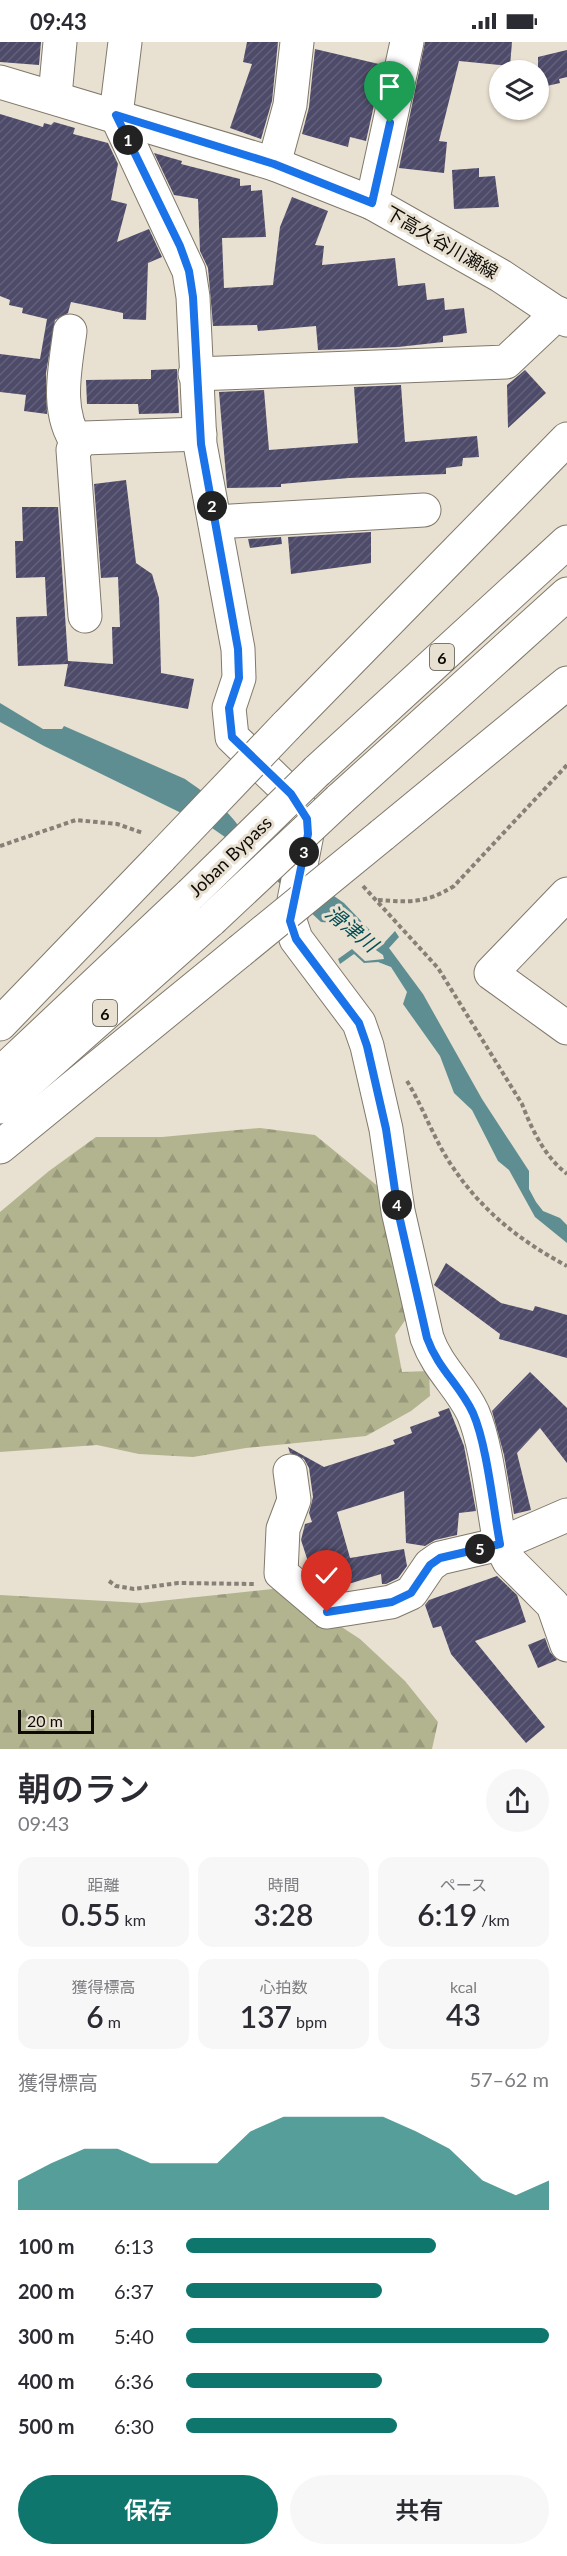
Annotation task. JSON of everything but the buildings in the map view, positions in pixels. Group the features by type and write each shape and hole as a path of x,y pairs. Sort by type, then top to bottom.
{"main road":[{"path":"55,96 60,42"},
{"path":"125,42 116,115 180,246 189,271 193,297 195,374 200,434 238,649 239,678 229,708 232,737 291,794 307,819 308,834 290,921 296,939 347,1004 362,1030 377,1083 398,1211 427,1338 434,1358 465,1397 478,1425 500,1544 509,1562 553,1605 567,1645"},
{"path":"274,164 290,105 297,42"},
{"path":"372,203 407,42"},
{"name":"下高久谷川瀬線","path":"0,82 55,96 274,164 372,203 432,234 562,317"},
{"path":"195,374 506,362 562,317"},
{"path":"70,331 64,377 65,421 78,444"},
{"path":"85,616 73,450 84,438 200,434"},
{"path":"0,1024 286,726 567,439"},
{"path":"215,522 424,510"},
{"name":"Joban Bypass","path":"0,1074 191,894 317,771 567,542"},
{"name":"Joban Bypass","path":"0,1107 211,920 339,800 567,594"},
{"path":"0,1147 567,683"},
{"path":"567,894 491,973 567,1028"},
{"path":"290,1472 294,1500 283,1528 281,1573 327,1612 392,1602 411,1593 430,1565 440,1558 500,1544 567,1515"}],"path":[{"path":"377,900 417,903 435,898 454,886 567,765"},
{"path":"356,879 438,968 451,986 522,1104 532,1129 546,1151 567,1174"},
{"path":"405,1079 445,1155 473,1195 503,1226 539,1251 567,1266"},
{"path":"109,1581 116,1586 134,1589 178,1583 237,1585 289,1581"}],"green space":[{"path":"260,1128 315,1135 380,1188 412,1310 395,1335 402,1372 429,1371 430,1396 411,1411 366,1436 246,1448 193,1457 139,1454 97,1445 0,1452 0,1212 49,1171 96,1137 162,1137"},
{"path":"282,1588 360,1639 405,1681 438,1722 432,1749 0,1749 0,1595 141,1603"}],"water":[{"name":"滑津川","path":"0,703 43,729 62,729 64,726 185,779 225,810 243,833 344,903 383,944 395,931 399,937 389,948 423,994 482,1099 529,1171 529,1189 536,1202 543,1211 560,1218 567,1225 567,1243 535,1217 509,1170 498,1161 472,1110 454,1093 440,1056 403,1004 407,992 391,967 378,962 364,963 354,954 340,964 338,959 352,949 365,961 384,959 383,955 363,941 351,939 333,923 321,922 245,851 212,828 0,722"}],"route":[{"path":"327,1612 392,1602 411,1593 430,1565 440,1558 500,1544 478,1425 465,1397 448,1379 434,1358 427,1338 398,1211 386,1129 367,1046 359,1023 347,1004 296,939 290,921 308,834 307,819 291,794 232,737 229,708 239,678 238,649 201,444 195,374 193,297 189,271 180,246 116,115 274,164 372,203 390,123"}]}
